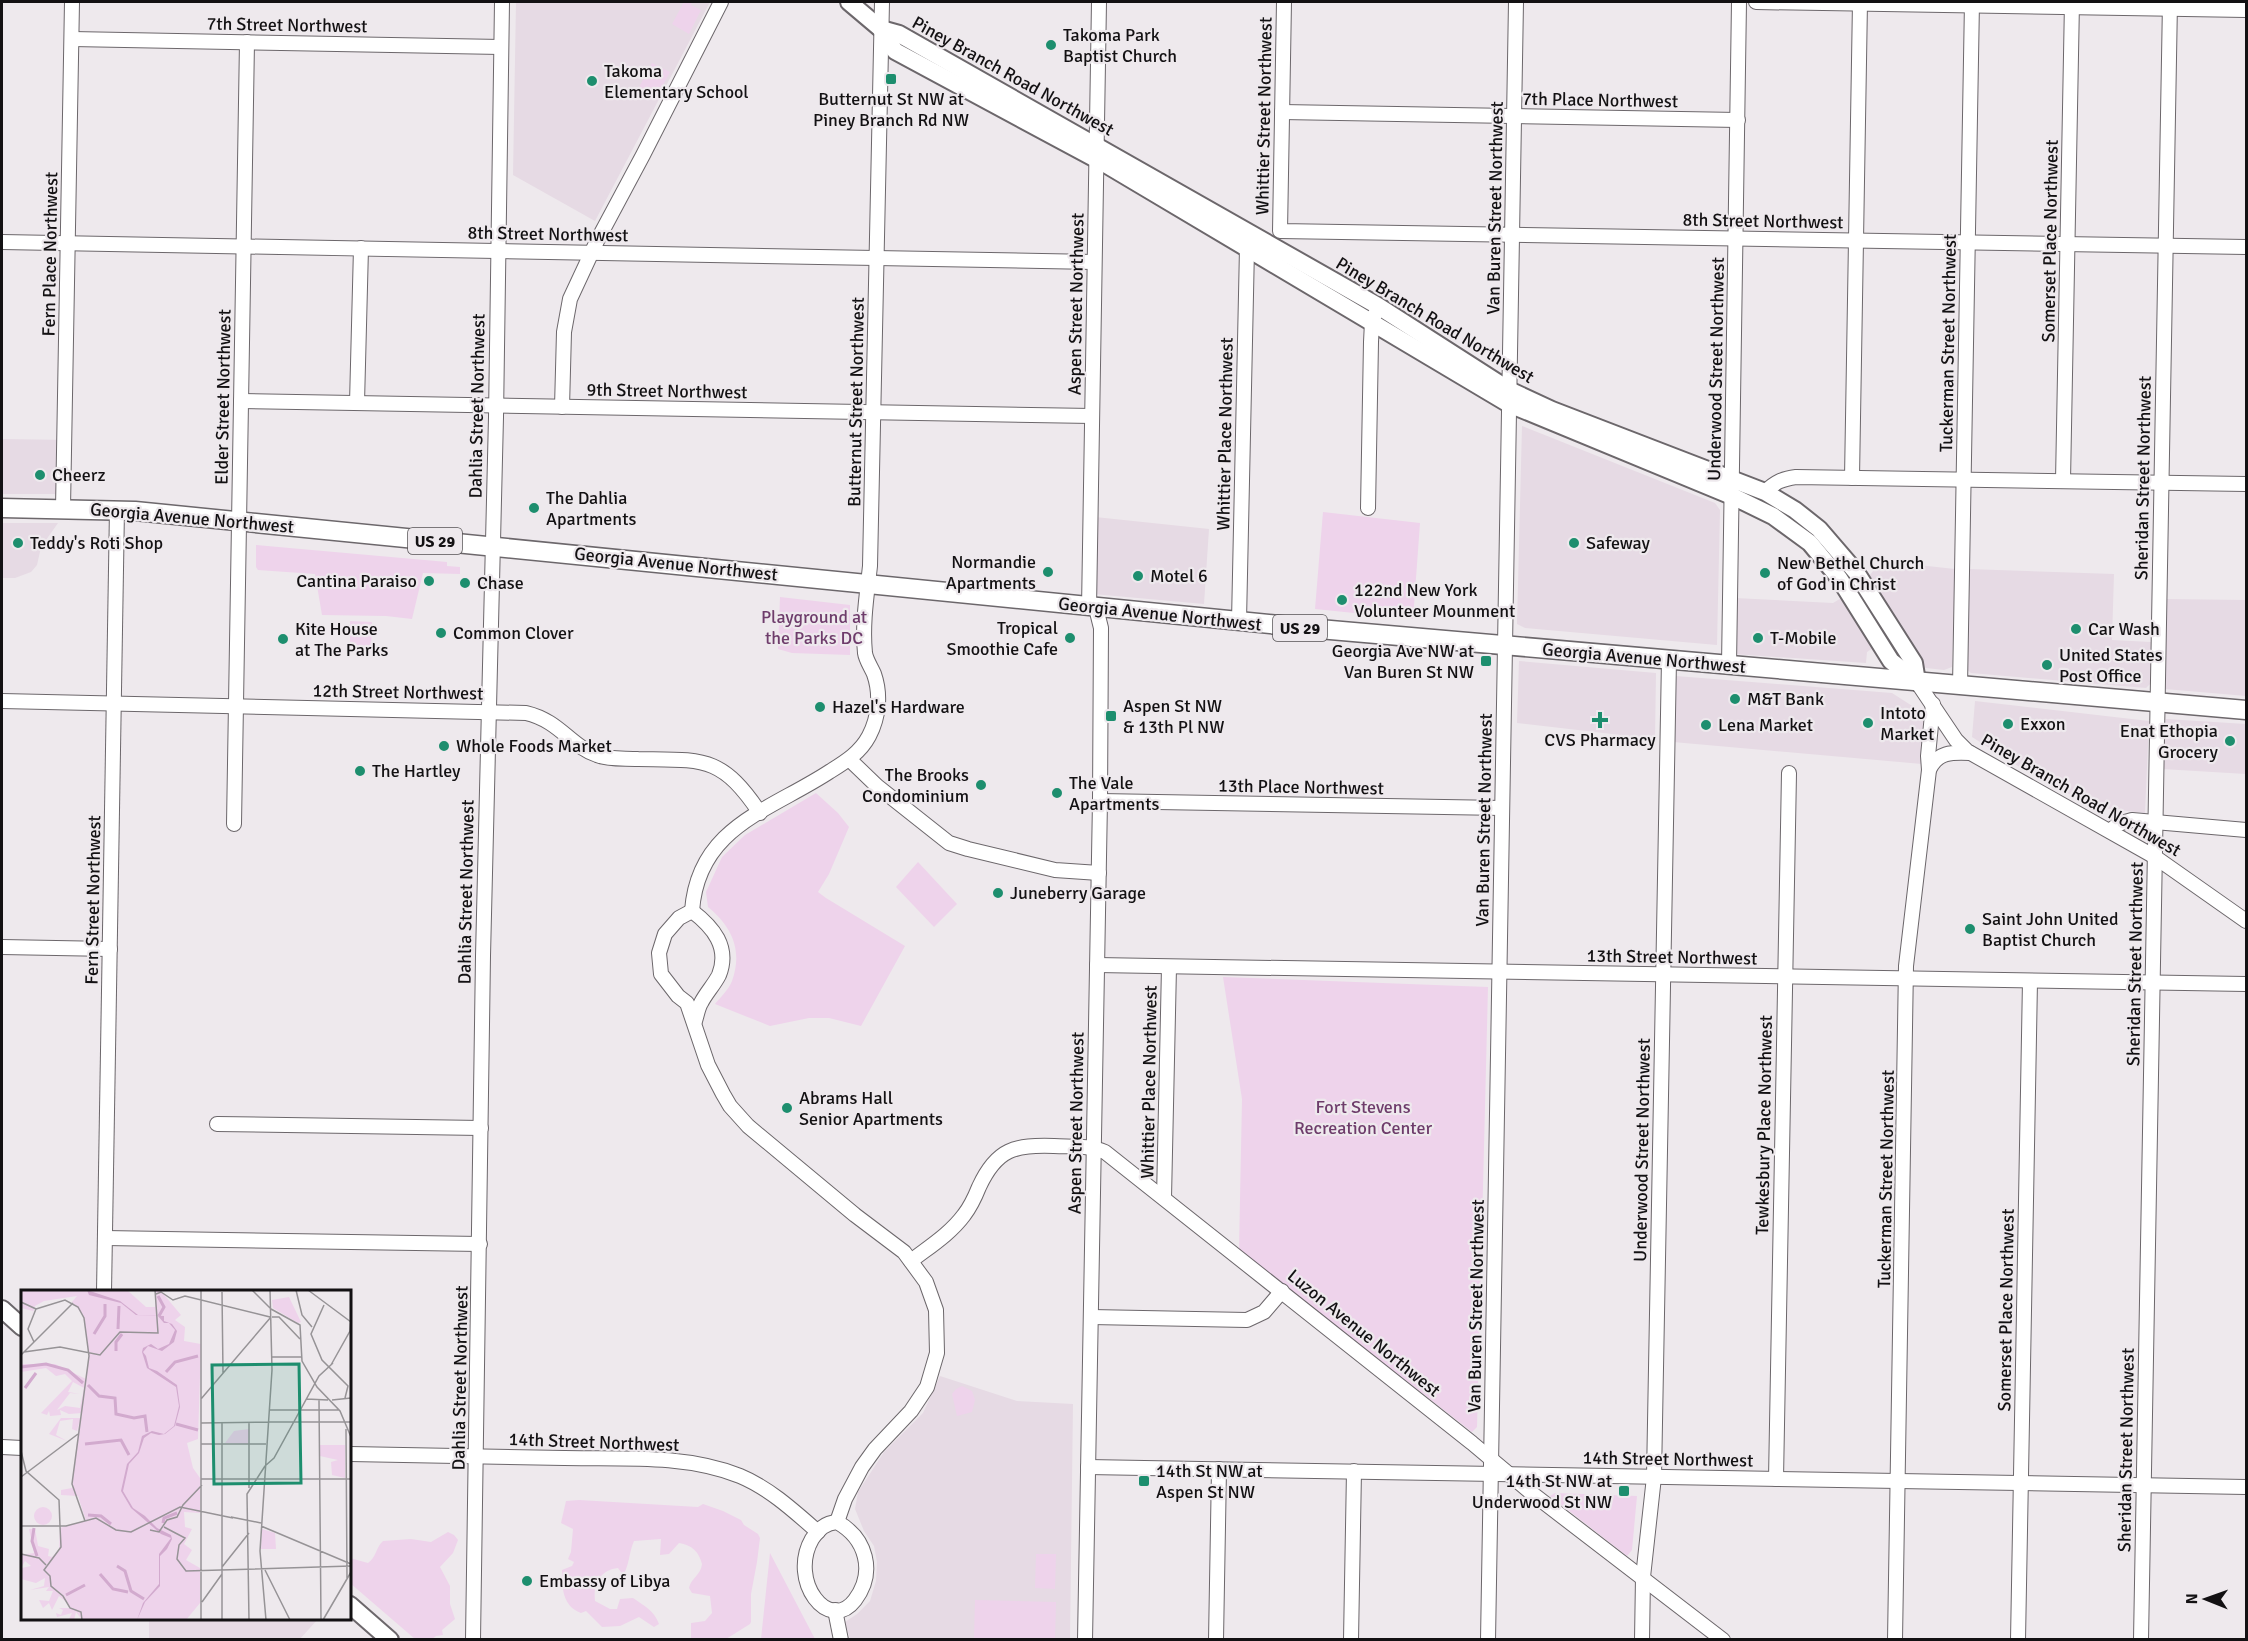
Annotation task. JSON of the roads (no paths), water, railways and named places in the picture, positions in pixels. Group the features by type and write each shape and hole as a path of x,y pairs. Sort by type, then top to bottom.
{"highway":[{"name":"Georgia Avenue Northwest","path":"2,508 117,509 1093,608 2247,710"}],"main road":[{"name":"Piney Branch Road Northwest","path":"849,2 881,29 899,34 1021,105 1247,248 1375,314"},
{"name":"Piney Branch Road Northwest","path":"1098,153 1375,314 1509,397 1552,410 1732,488 1798,533 1824,558 1891,661 1917,682"},
{"name":"Piney Branch Road Northwest","path":"1732,488 1765,492 1795,510 1819,529 1854,570 1914,663 1917,682"},
{"path":"1840,580 1854,570"},
{"path":"2,1309 21,1326"},
{"path":"351,1606 390,1640"}],"street":[{"name":"Fern Place Northwest","path":"63,508 72,2"},
{"name":"Dahlia Street Northwest","path":"473,1640 483,956 496,405 502,2"},
{"path":"562,407 565,319 570,298 721,2"},
{"name":"Butternut Street Northwest","path":"693,911 698,880 704,864 728,833 850,759 869,735 878,705 877,682 866,653 874,413 882,2"},
{"name":"Aspen Street Northwest","path":"1085,1640 1100,801 1101,628 1093,608 1092,416 1099,2"},
{"name":"Whittier Street Northwest","path":"1280,231 1284,2"},
{"name":"Van Buren Street Northwest","path":"1488,1640 1516,2"},
{"name":"Underwood Street Northwest","path":"1729,665 1740,2"},
{"path":"1756,2 2170,5 2247,10"},
{"path":"1852,478 1860,2"},
{"name":"Tuckerman Street Northwest","path":"1960,686 1972,3"},
{"name":"Somerset Place Northwest","path":"2063,481 2072,4"},
{"name":"Sheridan Street Northwest","path":"2141,1640 2170,5"},
{"name":"7th Street Northwest","path":"72,39 501,47"},
{"name":"Elder Street Northwest","path":"234,824 247,42"},
{"name":"7th Place Northwest","path":"1282,112 1738,120"},
{"name":"8th Street Northwest","path":"1280,231 2247,247"},
{"name":"8th Street Northwest","path":"2,242 1094,262"},
{"path":"357,402 361,248"},
{"name":"Whittier Place Northwest","path":"1239,621 1247,248"},
{"path":"1368,508 1375,314"},
{"name":"9th Street Northwest","path":"241,401 1092,416"},
{"path":"1765,492 1784,478 1796,477 2247,484"},
{"name":"Fern Street Northwest","path":"104,1290 117,509"},
{"name":"Underwood Street Northwest","path":"1642,1640 1643,1576 1654,1477 1669,660"},
{"name":"Piney Branch Road Northwest","path":"1917,682 1956,740 1970,753 2155,857 2247,921"},
{"name":"12th Street Northwest","path":"2,702 516,712 540,718 561,729 583,748 601,756 692,760 710,765 736,780 760,813"},
{"name":"Tuckerman Street Northwest","path":"1895,1640 1906,979 1929,770 1928,756 1933,704"},
{"path":"1929,770 1933,761 1944,754 1970,753"},
{"path":"850,759 877,786 949,843 1055,870 1099,873"},
{"name":"Tewkesbury Place Northwest","path":"1776,1479 1789,773"},
{"name":"13th Place Northwest","path":"1100,801 1502,808"},
{"path":"2110,831 2118,824 2127,821 2247,830"},
{"path":"695,1021 704,997 719,975 722,945 715,932 693,911 679,918 665,934 659,953 661,974 683,999 695,1021 715,1080 738,1115 837,1200 904,1252 926,1282 936,1310 938,1340 935,1364 927,1387 915,1407 875,1449 854,1479 837,1522"},
{"path":"2,947 111,949"},
{"name":"13th Street Northwest","path":"1097,966 2247,984"},
{"name":"Whittier Place Northwest","path":"1164,1198 1169,967"},
{"name":"Somerset Place Northwest","path":"2018,1640 2030,981"},
{"path":"683,999 704,997"},
{"path":"217,1124 481,1128"},
{"path":"911,1261 952,1229 964,1215 992,1166 1003,1154 1016,1147 1094,1148"},
{"name":"Luzon Avenue Northwest","path":"1094,1148 1105,1152 1164,1198 1472,1443 1491,1467 1509,1474 1723,1640"},
{"path":"105,1238 480,1244"},
{"path":"1091,1317 1247,1320 1264,1312 1282,1291"},
{"path":"2,1447 21,1448"},
{"name":"14th Street Northwest","path":"351,1454 656,1460 716,1468 741,1476 769,1493 818,1532"},
{"path":"1088,1467 1354,1472 1491,1467"},
{"path":"1216,1640 1219,1469"},
{"path":"1351,1640 1354,1472"},
{"name":"14th Street Northwest","path":"1509,1474 2247,1487"},
{"path":"837,1522 846,1527 861,1544 867,1566 866,1575 855,1600 846,1607 835,1610 815,1600 805,1579 805,1557 818,1532 825,1524 837,1522"},
{"path":"835,1610 841,1640"}],"place":[{"name":"Takoma Park Baptist Church","path":"1051,45"},
{"name":"Butternut St NW at Piney Branch Rd NW","path":"891,79"},
{"name":"Takoma Elementary School","path":"592,81"},
{"name":"Cheerz","path":"40,475"},
{"name":"The Dahlia Apartments","path":"534,508"},
{"name":"Teddy's Roti Shop","path":"18,543"},
{"name":"Safeway","path":"1574,543"},
{"name":"Normandie Apartments","path":"1048,572"},
{"name":"New Bethel Church of God in Christ","path":"1765,573"},
{"name":"Motel 6","path":"1138,576"},
{"name":"Cantina Paraiso","path":"429,581"},
{"name":"Chase","path":"465,583"},
{"name":"122nd New York Volunteer Mounment","path":"1342,600"},
{"name":"Car Wash","path":"2076,629"},
{"name":"Common Clover","path":"441,633"},
{"name":"Tropical Smoothie Cafe","path":"1070,638"},
{"name":"T-Mobile","path":"1758,638"},
{"name":"Kite House at The Parks","path":"283,639"},
{"name":"Georgia Ave NW at Van Buren St NW","path":"1486,661"},
{"name":"United States Post Office","path":"2047,665"},
{"name":"M&T Bank","path":"1735,699"},
{"name":"Hazel's Hardware","path":"820,707"},
{"name":"Aspen St NW & 13th Pl NW","path":"1111,716"},
{"name":"CVS Pharmacy","path":"1600,720"},
{"name":"Intoto Market","path":"1868,723"},
{"name":"Exxon","path":"2008,724"},
{"name":"Lena Market","path":"1706,725"},
{"name":"Enat Ethopia Grocery","path":"2230,741"},
{"name":"Whole Foods Market","path":"444,746"},
{"name":"The Hartley","path":"360,771"},
{"name":"The Brooks Condominium","path":"981,785"},
{"name":"The Vale Apartments","path":"1057,793"},
{"name":"Juneberry Garage","path":"998,893"},
{"name":"Saint John United Baptist Church","path":"1970,929"},
{"name":"Abrams Hall Senior Apartments","path":"787,1108"},
{"name":"14th St NW at Aspen St NW","path":"1144,1481"},
{"name":"14th St NW at Underwood St NW","path":"1624,1491"},
{"name":"Embassy of Libya","path":"527,1581"}],"park label":[{"name":"Playground at the Parks DC","path":"814,627"},
{"name":"Fort Stevens Recreation Center","path":"1363,1117"}]}
